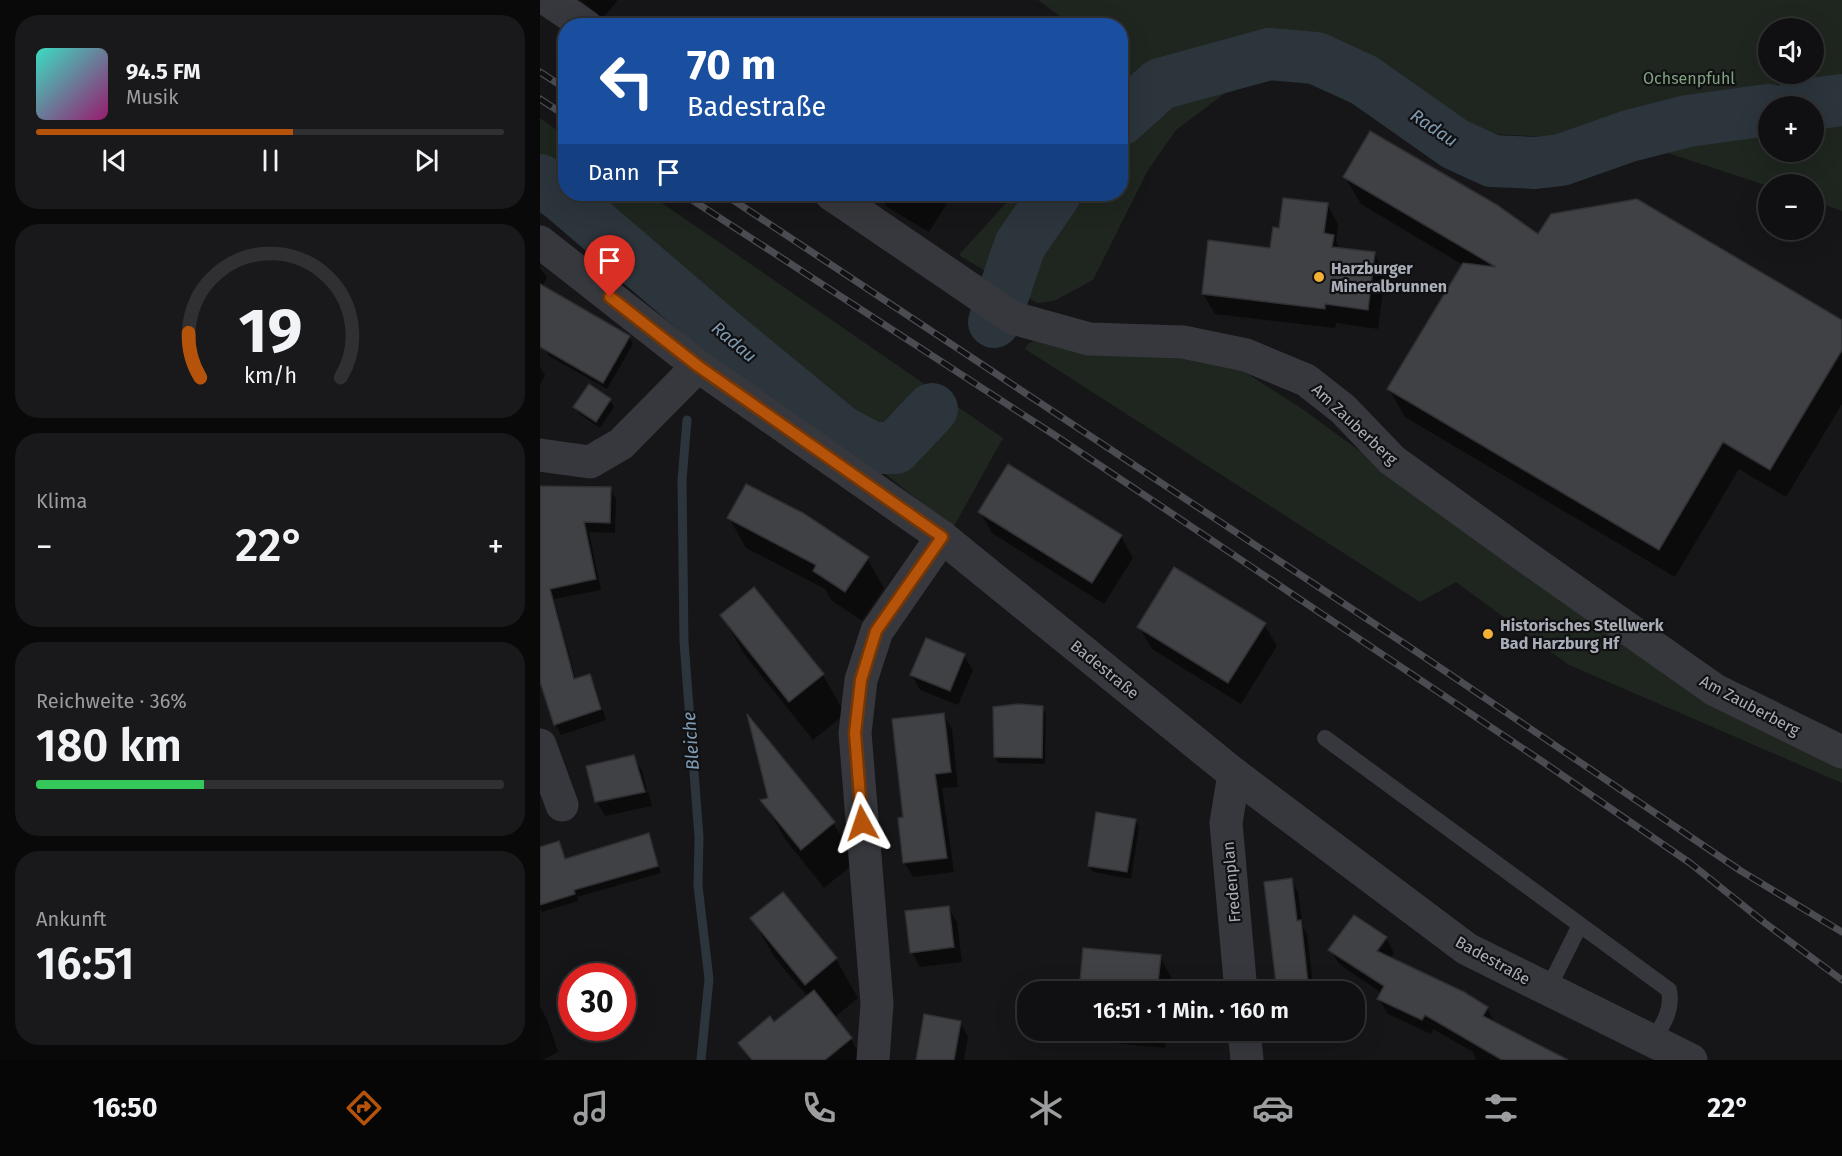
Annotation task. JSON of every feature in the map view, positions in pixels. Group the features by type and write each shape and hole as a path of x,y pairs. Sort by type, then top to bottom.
{"street":[{"path":"548,0 574,18"},
{"name":"Am Zauberberg","path":"841,201 1013,318 1089,339 1183,342 1246,355 1306,380 1342,409 1392,460 1715,690 1842,752"},
{"name":"Badestraße","path":"540,242 698,366 942,537 1234,774 1467,949 1691,1060"},
{"path":"540,455 590,462 621,444 698,366"},
{"path":"873,1060 877,1003 855,733 861,680 876,631 942,537"},
{"path":"540,745 562,805"},
{"name":"Fredenplan","path":"1234,774 1226,823 1240,981"},
{"path":"1245,1041 1247,1060"}],"lane":[{"path":"1325,738 1669,990 1671,1002 1668,1014 1653,1041"},
{"path":"1548,989 1580,925"}],"green space":[{"name":"Ochsenpfuhl","path":"1038,0 1842,0 1842,211 1824,205 1824,174 1758,174 1758,183 1631,141 1412,130 1291,76 1254,78 1224,94 1176,130 1148,170 1093,280 1054,301 1037,303 959,255 1008,201 1128,201 1128,18 1062,18"},
{"path":"540,118 558,131 558,201 659,201 1003,438 953,528 540,198"},
{"path":"1034,341 1087,355 1182,356 1232,364 1301,408 1554,593 1842,755 1842,783 1569,665 1456,582 1420,602 1025,349"}],"building":[{"path":"1370,131 1497,205 1538,234 1551,214 1637,199 1842,320 1842,350 1770,470 1723,442 1659,550 1387,389 1463,263 1496,267 1343,177"},
{"path":"1283,198 1328,203 1324,233 1334,235 1332,247 1375,252 1368,310 1325,304 1325,309 1202,294 1208,240 1270,248 1273,227 1279,228"},
{"path":"540,284 630,336 603,383 540,347"},
{"path":"589,384 611,399 596,422 573,407"},
{"path":"1008,464 1122,535 1092,583 978,512"},
{"path":"746,484 803,513 869,557 845,592 813,571 816,565 727,518"},
{"path":"540,486 611,487 610,523 584,522 596,579 550,589 574,679 590,674 601,709 554,725 540,682"},
{"path":"1174,567 1266,623 1228,683 1137,627"},
{"path":"754,587 824,674 789,702 720,615"},
{"path":"926,638 965,654 950,691 910,675"},
{"path":"1019,704 1043,706 1042,758 994,757 993,707"},
{"path":"944,713 951,772 935,774 947,858 903,863 898,818 903,817 892,719"},
{"path":"747,714 835,822 801,850 760,800 768,798"},
{"path":"634,755 645,792 595,802 586,766"},
{"path":"1096,812 1136,819 1127,872 1088,866"},
{"path":"649,833 658,866 574,890 575,894 540,905 540,847 559,841 565,859"},
{"path":"1292,878 1297,921 1301,920 1308,981 1276,981 1264,882"},
{"path":"783,892 837,958 805,985 750,918"},
{"path":"949,906 954,947 910,953 905,911"},
{"path":"1354,915 1387,937 1377,951 1464,992 1488,1007 1483,1016 1568,1060 1502,1060 1425,1015 1422,1020 1377,999 1384,986 1328,950"},
{"path":"1083,948 1161,955 1158,981 1080,981"},
{"path":"814,990 852,1038 825,1060 752,1060 738,1043 770,1016 774,1022"},
{"path":"924,1014 961,1021 954,1060 916,1060"}],"waterway":[{"name":"Radau","path":"1128,113 1160,84 1269,54 1316,58 1364,80 1455,144 1492,161 1535,163 1561,160 1629,136 1688,121 1758,111"},
{"name":"Radau","path":"1824,102 1842,100"},
{"name":"Radau","path":"540,180 558,193"},
{"name":"Radau","path":"568,201 724,335 842,432 873,448 895,448 932,409"},
{"name":"Radau","path":"994,322 1020,245 1050,201"},
{"name":"Bleiche","path":"687,420 682,480 684,642 699,837 698,886 709,979 701,1060"}],"railway":[{"path":"540,72 558,84"},
{"path":"540,99 558,111"},
{"path":"694,201 1056,436 1546,764 1690,863 1842,980"},
{"path":"735,201 1405,644 1741,871 1842,932"}],"place":[{"name":"Harzburger Mineralbrunnen","path":"1319,277"},
{"name":"Historisches Stellwerk Bad Harzburg Hf","path":"1488,634"}],"route":[{"path":"610,297 698,366 942,537 876,631 861,680 855,733 862,823"}]}
